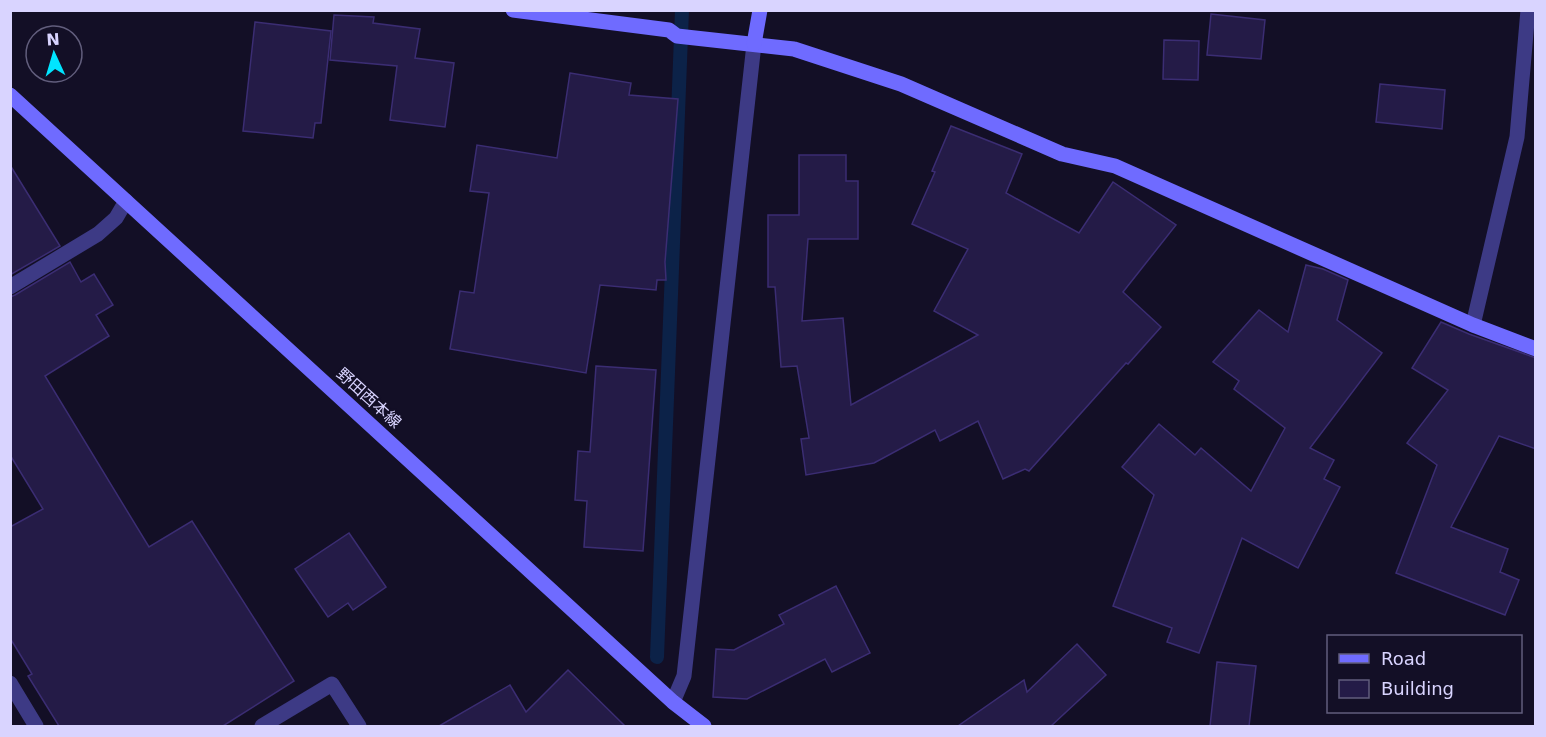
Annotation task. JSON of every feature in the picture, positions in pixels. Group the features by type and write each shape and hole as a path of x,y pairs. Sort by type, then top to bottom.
{"street":[{"path":"513,10 669,30 677,36 794,49 901,84 1062,154 1115,166 1473,325 1536,349"},
{"path":"673,702 684,676 754,44 760,10"},
{"path":"1473,325 1517,137 1528,10"},
{"name":"野田西本線","path":"10,95 673,702 703,726"},
{"path":"10,287 98,234 116,218 126,201"},
{"path":"10,683 36,726"},
{"path":"262,726 332,684 359,726"}],"building":[{"path":"1211,14 1265,20 1261,59 1207,55"},
{"path":"334,15 374,17 373,23 420,29 415,58 454,63 445,127 390,120 397,66 330,60"},
{"path":"255,22 331,31 321,123 315,123 313,138 243,131"},
{"path":"1164,40 1199,41 1198,80 1163,79"},
{"path":"570,73 631,83 629,95 678,99 665,262 666,280 657,280 656,290 600,285 586,373 450,349 460,291 474,293 489,193 470,191 477,145 557,158"},
{"path":"1380,84 1445,90 1442,129 1376,122"},
{"path":"951,126 1022,154 1006,193 1079,233 1113,182 1176,225 1123,292 1161,327 1029,471 1025,469 1003,479 978,421 940,441 935,430 874,463 806,475 801,439 809,438 797,366 781,367 775,287 768,287 768,215 799,215 799,155 846,155 846,181 858,181 858,239 808,239 802,321 843,318 851,405 978,335 934,311 968,249 912,224 935,172 932,171"},
{"path":"10,165 60,246 10,275"},
{"path":"70,262 81,282 94,274 113,305 96,315 109,336 45,376 149,547 192,521 294,681 223,726 59,726 28,676 32,674 10,638 10,527 43,509 10,455 10,297"},
{"path":"1306,265 1323,269 1348,280 1337,320 1382,353 1310,448 1334,460 1324,479 1340,487 1298,568 1242,538 1199,653 1167,642 1172,628 1113,606 1154,495 1122,467 1159,424 1195,455 1201,448 1251,491 1285,428 1234,389 1239,381 1213,362 1259,310 1288,332"},
{"path":"1441,322 1536,358 1536,449 1499,436 1451,527 1508,549 1500,572 1519,580 1505,615 1396,573 1437,465 1407,443 1448,390 1412,368"},
{"path":"596,366 656,370 643,551 584,547 587,501 575,500 578,451 590,452"},
{"path":"349,533 386,587 353,610 348,603 328,617 295,569"},
{"path":"836,586 870,653 832,672 825,659 747,699 713,697 716,649 734,650 784,624 779,615"},
{"path":"1077,644 1106,675 1051,726 958,726 1024,680 1027,692"},
{"path":"1217,662 1256,666 1249,726 1210,726"},
{"path":"568,670 625,726 439,726 510,685 526,712"}],"waterway":[{"path":"657,657 682,10"}]}
